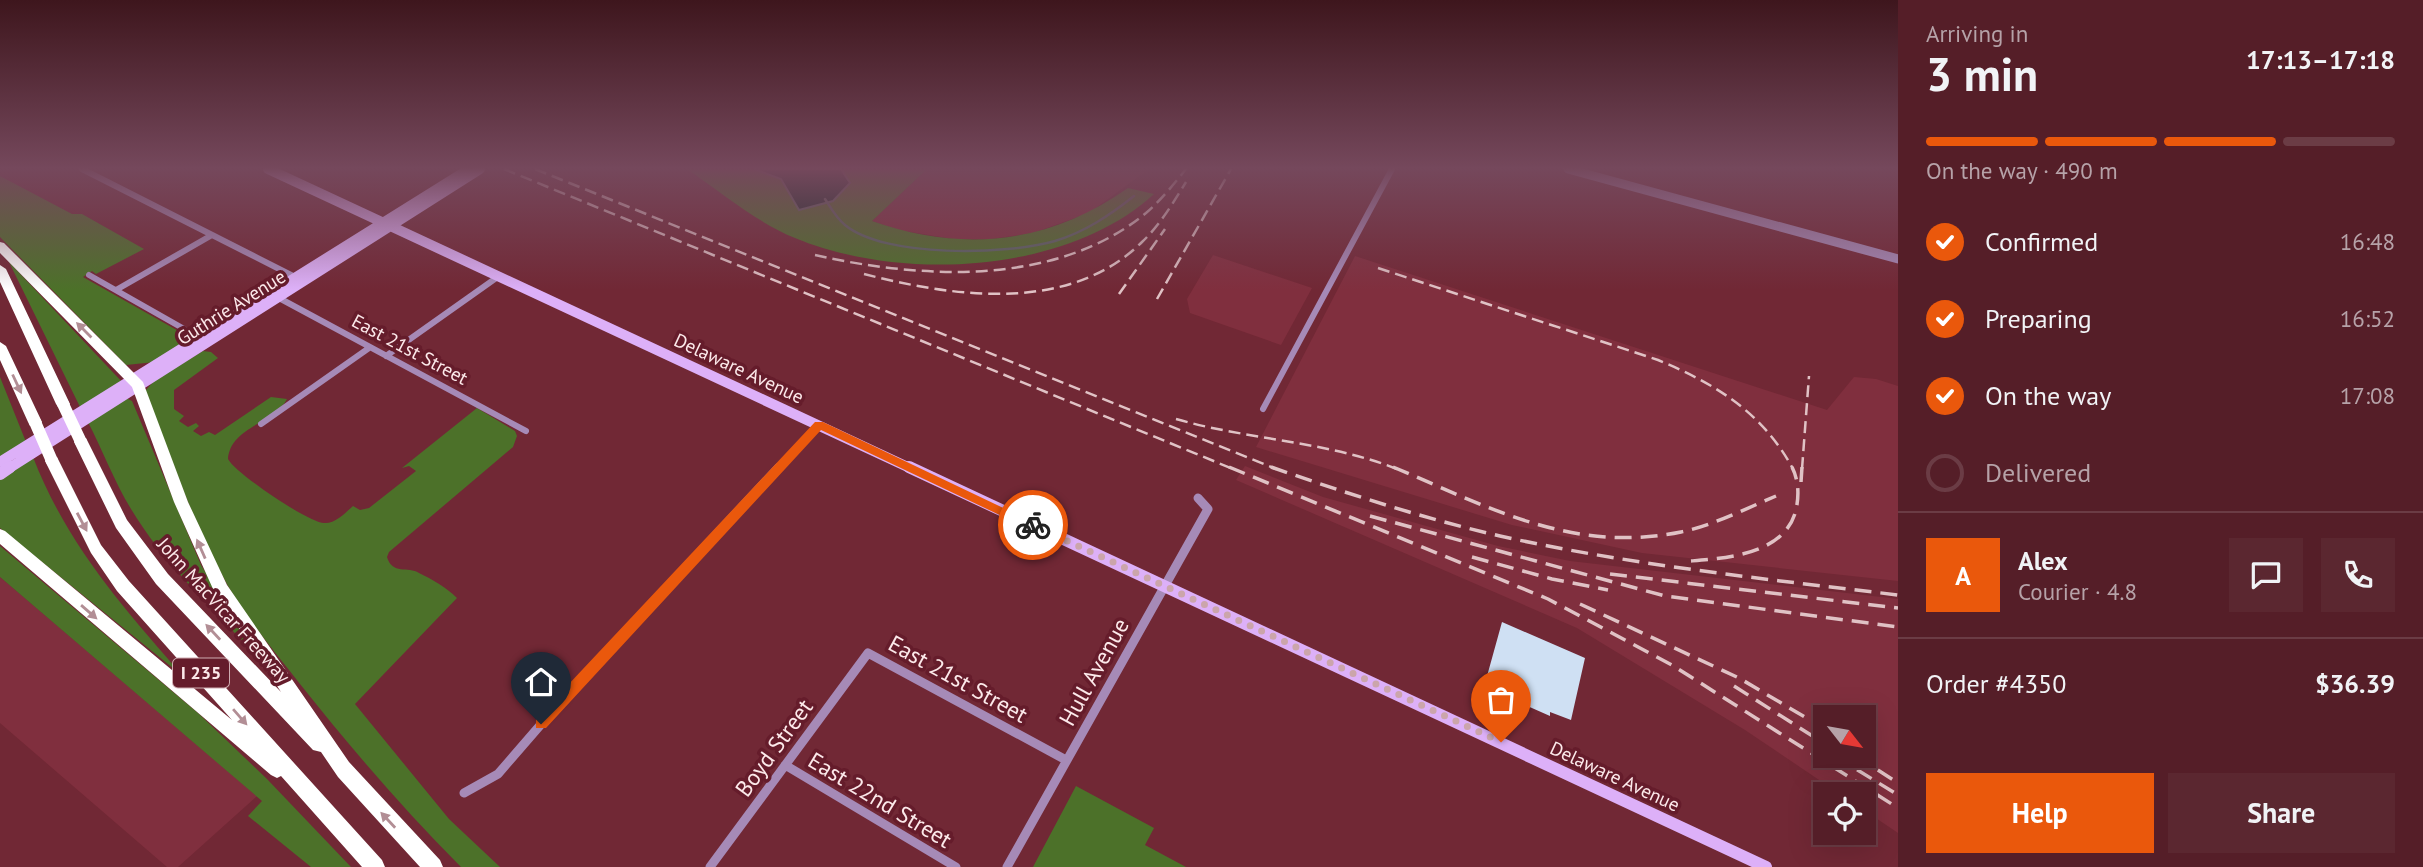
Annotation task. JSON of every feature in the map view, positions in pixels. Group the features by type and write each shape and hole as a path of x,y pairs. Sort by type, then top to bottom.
{"highway":[{"path":"0,246 135,382 181,502 221,589 344,771"},
{"name":"John MacVicar Freeway","path":"0,269 121,524 162,579 433,867"},
{"name":"I 235","path":"0,346 52,461 96,549 123,586 375,867"},
{"path":"0,535 311,798"}],"main road":[{"name":"Delaware Avenue","path":"355,209 1766,867"},
{"name":"Guthrie Avenue","path":"402,216 411,209"},
{"name":"Guthrie Avenue","path":"0,462 279,298 413,209"},
{"name":"Guthrie Avenue","path":"0,474 295,277 388,225"}],"street":[{"path":"162,209 295,277"},
{"path":"1263,409 1370,209"},
{"path":"1717,209 1898,259"},
{"path":"116,290 212,235"},
{"path":"89,275 200,338"},
{"path":"386,356 499,276"},
{"name":"East 21st Street","path":"279,298 526,431"},
{"path":"261,424 369,348"},
{"path":"464,793 498,774 565,697 819,425"},
{"name":"Hull Avenue","path":"1007,867 1208,509 1198,498"},
{"name":"East 21st Street","path":"869,653 1066,760"},
{"name":"Boyd Street","path":"710,867 869,653"},
{"name":"East 22nd Street","path":"785,765 956,867"}],"shaded area":[{"path":"884,209 1094,209 1033,233 991,239 953,239 898,230 872,221"},
{"path":"1213,255 1312,288 1281,345 1190,313 1187,299"},
{"path":"1355,256 1827,410 1854,377 1876,379 1898,386 1898,581 1642,553 1512,525 1256,447"},
{"path":"1245,466 1323,497 1498,546 1570,561 1898,599 1898,833 1876,818 1876,782 1822,782 1745,730 1577,628 1236,480"},
{"path":"0,577 257,796 178,867 167,867 0,723"}],"green space":[{"path":"0,209 63,209 72,214 82,214 144,249 96,274 92,271 83,277 189,337 188,340 155,362 126,365 0,237"},
{"path":"745,209 884,209 872,221 939,237 972,239 1004,238 1036,231 1093,209 1133,209 1118,221 1076,241 1030,255 932,265 884,261 837,252 795,238"},
{"path":"9,262 123,383 81,409"},
{"path":"203,351 211,352 218,358 174,390 174,409 184,416 179,421 188,427 196,423 199,426 193,431 201,436 209,432 215,435 271,397 287,399 273,414 236,440 228,459 244,475 273,496 316,521 328,523 336,520 353,506 360,510 369,508 416,471 409,466 402,468 477,408 515,431 517,436 513,447 389,552 387,557 393,566 424,575 457,598 355,704 449,819 500,867 461,867 378,778 319,708 253,624 228,586 193,515 145,391 154,381"},
{"path":"0,377 26,442 0,458"},
{"path":"126,398 132,401 201,565 251,646 249,648 186,582 157,547 119,488 88,422"},
{"path":"33,457 62,518 98,574 184,677 0,528 0,478"},
{"path":"0,546 198,713 267,779 351,867 311,867 248,816 262,801 0,577"},
{"path":"1076,786 1154,828 1145,845 1186,867 1033,867"}],"building":[{"path":"1502,622 1585,658 1571,720 1550,712 1550,716 1484,687"}],"waterway":[{"path":"832,209 845,225 863,236 888,243 947,251 1007,249 1055,241 1077,233 1117,209"}],"railway":[{"path":"602,209 1233,469"},
{"path":"635,209 1271,467"},
{"path":"815,255 899,269 987,271 1030,265 1071,254 1110,237 1150,209"},
{"path":"864,274 935,289 972,293 1009,294 1046,290 1080,281 1113,265 1149,235 1168,209"},
{"path":"1157,299 1208,209"},
{"path":"1119,294 1165,229"},
{"path":"1378,268 1679,369 1736,402 1767,432 1792,468"},
{"path":"1802,469 1809,376"},
{"path":"1176,419 1343,452 1397,469"},
{"path":"1229,467 1548,599 1672,665 1898,808"},
{"path":"1271,467 1413,513 1549,546 1698,570 1898,595"},
{"path":"1271,467 1276,469"},
{"path":"1393,467 1532,523 1567,532 1604,537 1641,537 1681,532 1717,521 1776,496"},
{"path":"1801,482 1802,467"},
{"path":"1691,561 1753,551 1780,536 1790,525 1797,505 1797,483 1792,468"},
{"path":"1370,516 1665,596 1898,627"},
{"path":"1472,557 1552,579 1608,590"},
{"path":"1610,574 1898,608"},
{"path":"1580,604 1739,678 1813,722"},
{"path":"1734,686 1813,736"},
{"path":"1854,768 1898,795"},
{"path":"1875,768 1898,783"}],"way so far":[{"path":"1033,525 1501,742"}],"route":[{"path":"541,724 819,425 1033,525"}]}
